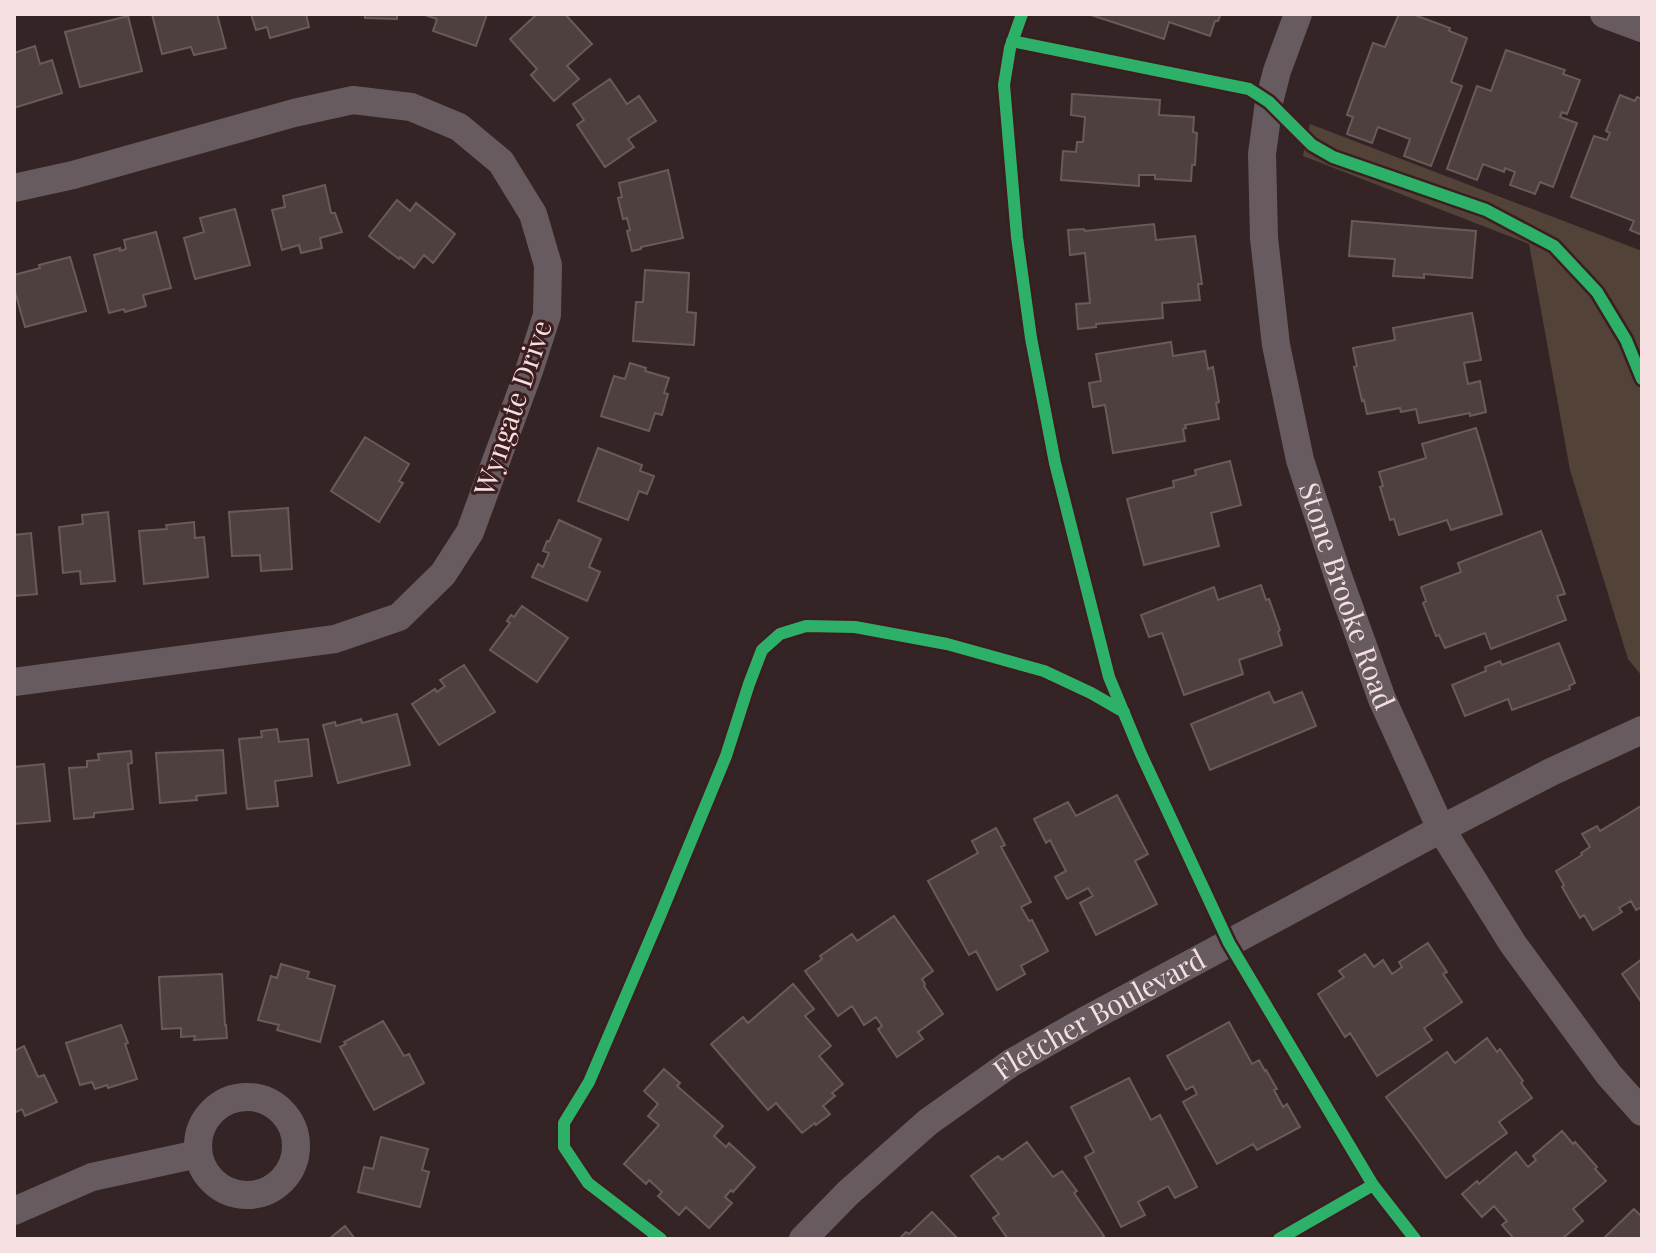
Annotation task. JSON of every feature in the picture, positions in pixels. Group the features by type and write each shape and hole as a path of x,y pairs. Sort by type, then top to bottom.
{"street":[{"name":"Stone Brooke Road","path":"1298,14 1269,102 1262,154 1264,238 1276,345 1300,460 1382,699 1441,829 1513,944 1609,1075 1642,1112"},
{"path":"1604,14 1642,28"},
{"name":"Wyngate Drive","path":"14,188 353,100 411,107 459,127 501,162 533,214 548,265 547,315 470,532 443,574 399,617 335,639 14,682"},
{"name":"Fletcher Boulevard","path":"803,1239 848,1193 928,1122 1011,1063 1441,829 1551,772 1642,730"},
{"path":"14,1211 92,1177 198,1154"}],"shaded area":[{"path":"1310,124 1642,251 1642,676 1628,659 1570,470 1529,244 1303,156"}],"building":[{"path":"152,14 217,14 226,48 194,55 191,47 162,54"},
{"path":"251,14 306,14 309,27 270,38 267,27 256,30"},
{"path":"365,14 397,14 397,19 365,18"},
{"path":"487,14 476,46 433,31 437,19 425,15"},
{"path":"537,14 565,14 592,44 567,66 579,79 554,101 531,75 537,69 510,39"},
{"path":"1088,14 1221,14 1210,36 1169,22 1164,39"},
{"path":"1399,14 1412,14 1467,38 1451,82 1462,86 1431,166 1404,156 1410,139 1378,127 1372,143 1347,134 1353,117 1347,115 1373,43 1385,47"},
{"path":"128,16 142,71 80,87 65,32"},
{"path":"35,46 40,64 52,60 62,93 14,108 14,53"},
{"path":"1506,50 1565,70 1563,74 1580,80 1567,114 1562,112 1560,117 1577,123 1553,187 1540,182 1535,194 1510,185 1515,172 1505,168 1504,172 1483,164 1477,180 1447,169 1477,86 1491,91"},
{"path":"610,79 627,104 639,96 656,121 628,139 634,147 605,167 577,125 584,120 573,104"},
{"path":"1072,94 1160,100 1159,115 1194,117 1193,132 1197,133 1191,181 1155,179 1155,175 1139,175 1139,186 1061,180 1063,151 1076,152 1077,142 1083,142 1085,117 1071,115"},
{"path":"1620,95 1635,101 1637,97 1642,99 1642,235 1630,230 1634,221 1571,197 1594,136 1607,140 1610,133 1606,131"},
{"path":"668,170 683,238 632,251 627,218 623,219 618,198 622,197 619,183"},
{"path":"325,185 331,213 335,213 342,232 320,238 322,248 301,253 299,245 282,250 272,210 285,207 283,196"},
{"path":"397,200 410,211 416,203 455,234 433,263 424,255 414,268 369,236"},
{"path":"235,209 250,265 195,279 184,238 204,232 200,218"},
{"path":"1352,221 1476,231 1472,278 1424,274 1424,278 1393,276 1395,259 1349,256"},
{"path":"1154,224 1156,240 1195,236 1202,284 1198,284 1200,300 1162,303 1163,318 1096,324 1096,327 1078,329 1076,304 1090,303 1085,253 1070,255 1068,230"},
{"path":"156,232 171,288 143,295 146,306 109,313 94,255 126,249 124,240"},
{"path":"70,257 86,311 25,327 14,288 14,275"},
{"path":"645,270 689,273 687,312 696,313 694,345 633,341 636,302 643,302"},
{"path":"1472,313 1481,360 1464,363 1468,384 1480,381 1486,412 1419,423 1416,409 1401,412 1400,408 1367,414 1354,367 1357,366 1353,348 1395,340 1393,328"},
{"path":"1171,342 1173,356 1205,351 1208,369 1213,367 1219,419 1185,425 1185,441 1113,453 1105,405 1093,407 1089,383 1101,381 1096,354"},
{"path":"630,363 669,378 662,415 655,413 649,431 601,416 614,376 625,379"},
{"path":"1476,428 1502,514 1451,530 1447,520 1399,535 1394,519 1390,520 1379,472 1426,458 1422,444"},
{"path":"365,437 409,464 399,481 403,483 379,522 331,491"},
{"path":"598,448 642,465 640,471 654,476 647,494 639,491 628,520 578,501"},
{"path":"1230,461 1241,505 1211,513 1219,546 1144,565 1127,499 1174,487 1173,481 1196,475 1195,470"},
{"path":"288,508 292,569 261,571 260,555 232,556 229,512"},
{"path":"108,512 115,581 81,584 80,571 63,573 59,527 83,524 82,515"},
{"path":"559,520 601,539 589,567 600,572 587,601 532,577 538,564 543,567 549,553 543,551"},
{"path":"194,522 195,538 204,537 208,577 144,584 139,531 167,529 166,525"},
{"path":"1541,531 1565,594 1557,596 1566,620 1491,649 1485,633 1445,648 1439,635 1436,636 1423,603 1426,601 1421,587 1461,572 1458,563"},
{"path":"31,533 37,594 14,596 14,535"},
{"path":"1261,585 1280,630 1282,645 1239,660 1243,674 1184,695 1162,633 1149,637 1141,615 1214,587 1218,600"},
{"path":"522,606 568,638 537,682 490,650 510,623 507,621 511,615 514,617"},
{"path":"1559,643 1575,683 1569,686 1570,689 1512,710 1508,699 1465,716 1452,685 1486,671 1485,667 1500,661 1502,665"},
{"path":"464,665 495,712 439,745 412,704 445,686 440,680"},
{"path":"1269,692 1274,703 1302,692 1316,726 1210,770 1191,724"},
{"path":"397,714 410,765 338,783 323,725 335,722 336,726 361,719 362,723"},
{"path":"277,729 279,742 308,739 312,776 275,781 278,806 247,809 239,739 262,737 261,731"},
{"path":"223,750 226,793 196,796 197,800 160,803 156,753"},
{"path":"131,751 132,763 128,764 133,809 94,813 94,817 74,819 69,768 87,767 87,761 99,760 98,754"},
{"path":"44,764 50,821 14,824 14,767"},
{"path":"1117,795 1148,854 1135,861 1157,904 1096,935 1080,903 1093,896 1088,888 1067,899 1055,877 1066,871 1050,840 1046,843 1034,819 1068,802 1076,816"},
{"path":"1641,806 1642,907 1636,910 1631,901 1619,908 1622,912 1593,930 1584,915 1580,918 1556,871 1590,847 1582,834 1597,826 1600,831"},
{"path":"996,828 1005,845 1001,847 1031,902 1021,907 1029,921 1032,920 1048,951 1021,966 1025,974 997,990 976,951 969,955 928,881 978,853 972,841"},
{"path":"894,916 933,971 922,979 943,1014 918,1032 923,1039 897,1057 878,1029 882,1026 876,1017 864,1025 852,1006 838,1016 805,971 822,959 820,956 852,934 857,941"},
{"path":"1428,943 1447,972 1443,974 1462,1002 1424,1028 1432,1040 1377,1076 1350,1033 1345,1037 1318,994 1344,977 1339,971 1365,954 1374,967 1383,960 1392,974 1402,967 1399,962"},
{"path":"1642,959 1642,1003 1622,974"},
{"path":"281,964 309,972 307,978 335,986 320,1042 277,1030 279,1025 258,1020 271,976 277,978"},
{"path":"222,974 227,1038 194,1040 195,1036 181,1037 181,1028 162,1029 159,977"},
{"path":"793,984 814,1009 805,1016 831,1046 819,1056 843,1084 823,1106 830,1114 802,1133 776,1103 768,1110 711,1044 743,1017 748,1023"},
{"path":"383,1021 404,1056 409,1054 424,1083 374,1110 340,1047"},
{"path":"1229,1022 1252,1064 1259,1060 1277,1089 1274,1090 1283,1107 1287,1104 1300,1127 1257,1150 1253,1144 1217,1164 1183,1102 1197,1094 1193,1086 1186,1090 1167,1056"},
{"path":"121,1025 137,1079 108,1088 107,1085 95,1089 92,1082 80,1085 66,1043"},
{"path":"1487,1038 1497,1052 1500,1049 1532,1098 1499,1122 1507,1133 1446,1178 1386,1097 1447,1052 1455,1063"},
{"path":"24,1046 38,1077 44,1075 57,1102 25,1116 22,1109 14,1113 14,1051"},
{"path":"664,1069 680,1083 677,1086 723,1126 714,1136 726,1147 729,1143 755,1167 725,1197 732,1203 709,1228 686,1207 679,1215 658,1196 662,1192 649,1180 646,1184 624,1164 659,1125 648,1116 658,1104 644,1091"},
{"path":"1129,1078 1151,1120 1160,1115 1197,1187 1175,1198 1168,1186 1138,1202 1145,1215 1121,1227 1085,1157 1094,1152 1071,1107"},
{"path":"1562,1131 1597,1167 1595,1169 1606,1181 1573,1209 1583,1221 1562,1239 1514,1239 1502,1225 1507,1221 1494,1206 1482,1217 1462,1194 1477,1181 1479,1184 1516,1152 1528,1167 1536,1160 1533,1156"},
{"path":"381,1137 428,1149 422,1170 429,1172 420,1207 358,1192 364,1167 373,1169"},
{"path":"1027,1142 1053,1177 1062,1171 1104,1236 1099,1239 1008,1239 993,1218 999,1214 971,1176 998,1156 1002,1160"},
{"path":"1634,1209 1642,1217 1642,1239 1603,1239"},
{"path":"932,1212 958,1239 899,1239 906,1232 909,1234"},
{"path":"345,1226 355,1239 329,1239"}],"cycle path":[{"path":"1022,14 1010,48 1004,85 1017,237 1031,338 1055,463 1109,677 1141,754 1229,943 1373,1185 1415,1239"},
{"path":"1012,41 1249,89 1269,102 1312,145 1333,157 1486,210 1554,246 1597,292 1626,340 1642,379"},
{"path":"661,1239 588,1183 564,1147 564,1123 589,1082 660,916 726,756 762,650 780,634 806,626 855,627 947,644 1044,671 1124,712"},
{"path":"1279,1239 1373,1185"}]}
